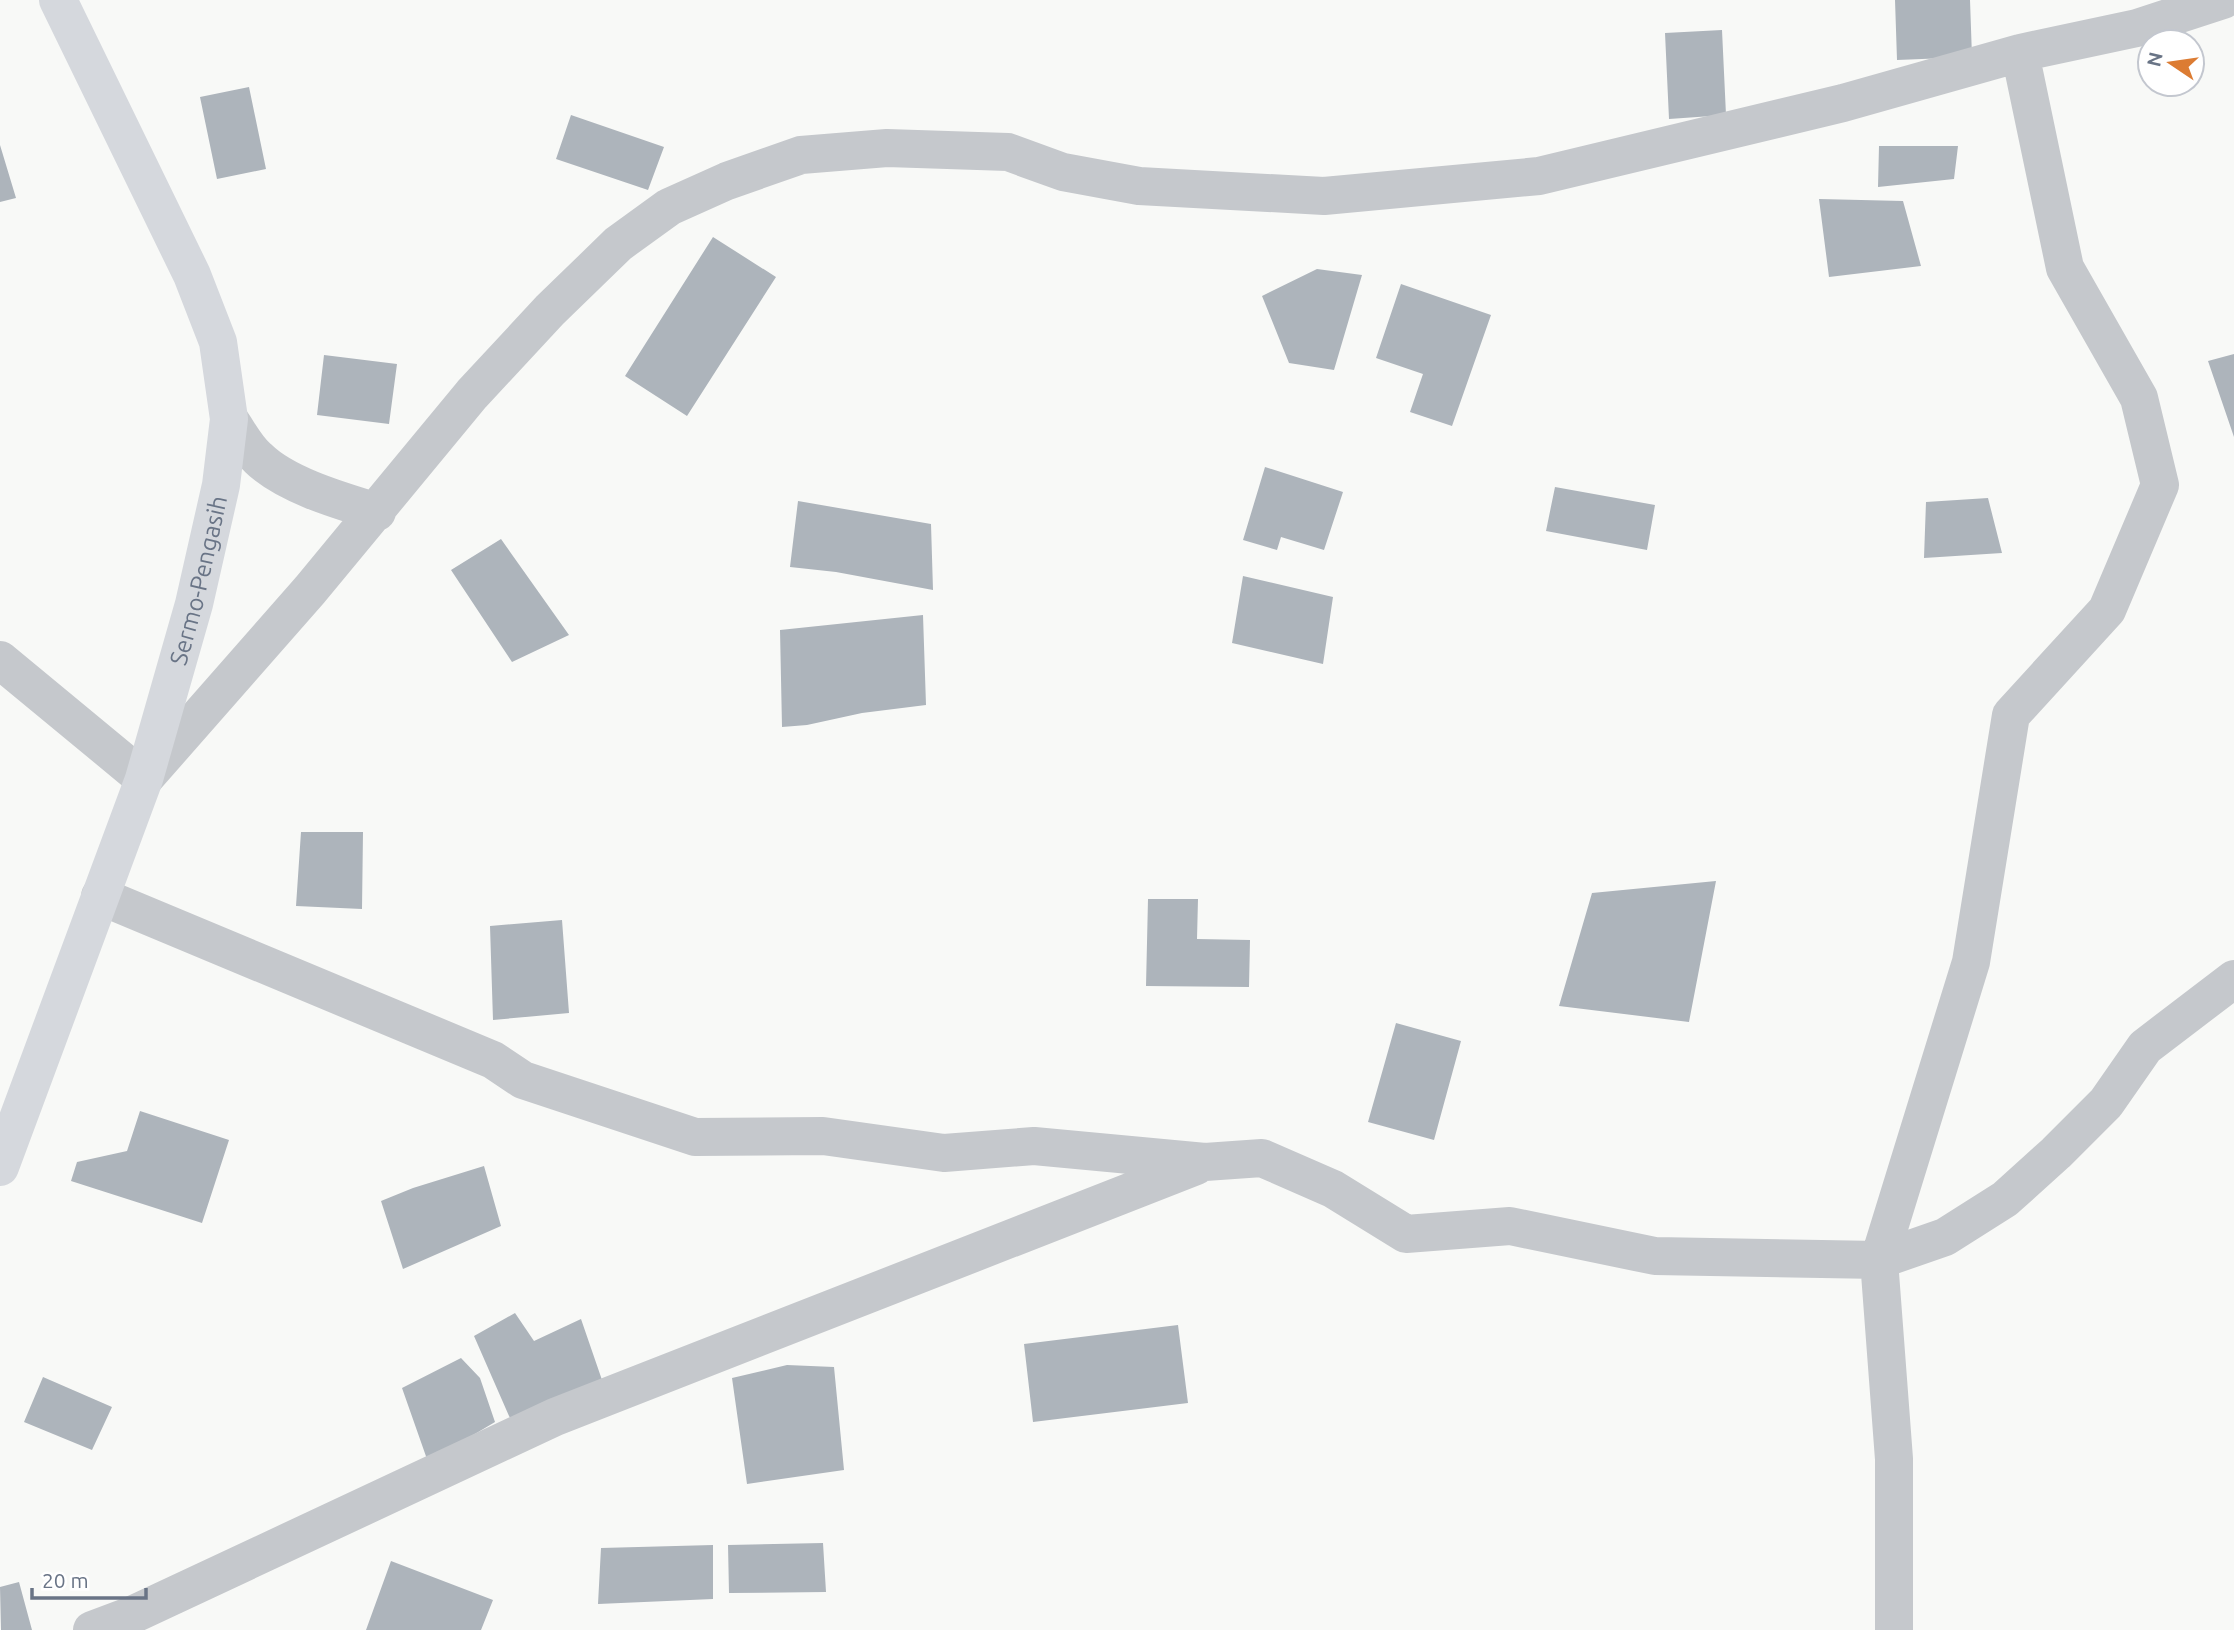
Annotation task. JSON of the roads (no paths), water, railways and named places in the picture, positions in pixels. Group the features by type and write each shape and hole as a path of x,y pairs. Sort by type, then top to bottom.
{"main road":[{"name":"Sermo-Pengasih","path":"0,1167 144,779 194,604 221,485 229,419 218,342 192,275 58,0"}],"street":[{"path":"0,660 144,779 377,512 407,471 472,394 550,310 618,244 669,207 727,181 801,155 887,148 1008,152 1063,172 1139,186 1324,196 1539,176 1843,103 2020,53 2137,28 2224,0"},
{"path":"1894,1630 1894,1459 1879,1260 1971,962 2011,715 2107,610 2160,485 2139,398 2065,268 2020,53"},
{"path":"229,419 258,459 293,482 334,499 377,512"},
{"path":"100,896 493,1060 523,1080 695,1137 823,1136 944,1153 1034,1146 1205,1162 1262,1158 1333,1189 1406,1234 1510,1226 1655,1256 1879,1260 1945,1237 2005,1199 2056,1153 2106,1102 2146,1047 2234,979"},
{"path":"92,1630 132,1615 555,1417 1205,1162"}]}
